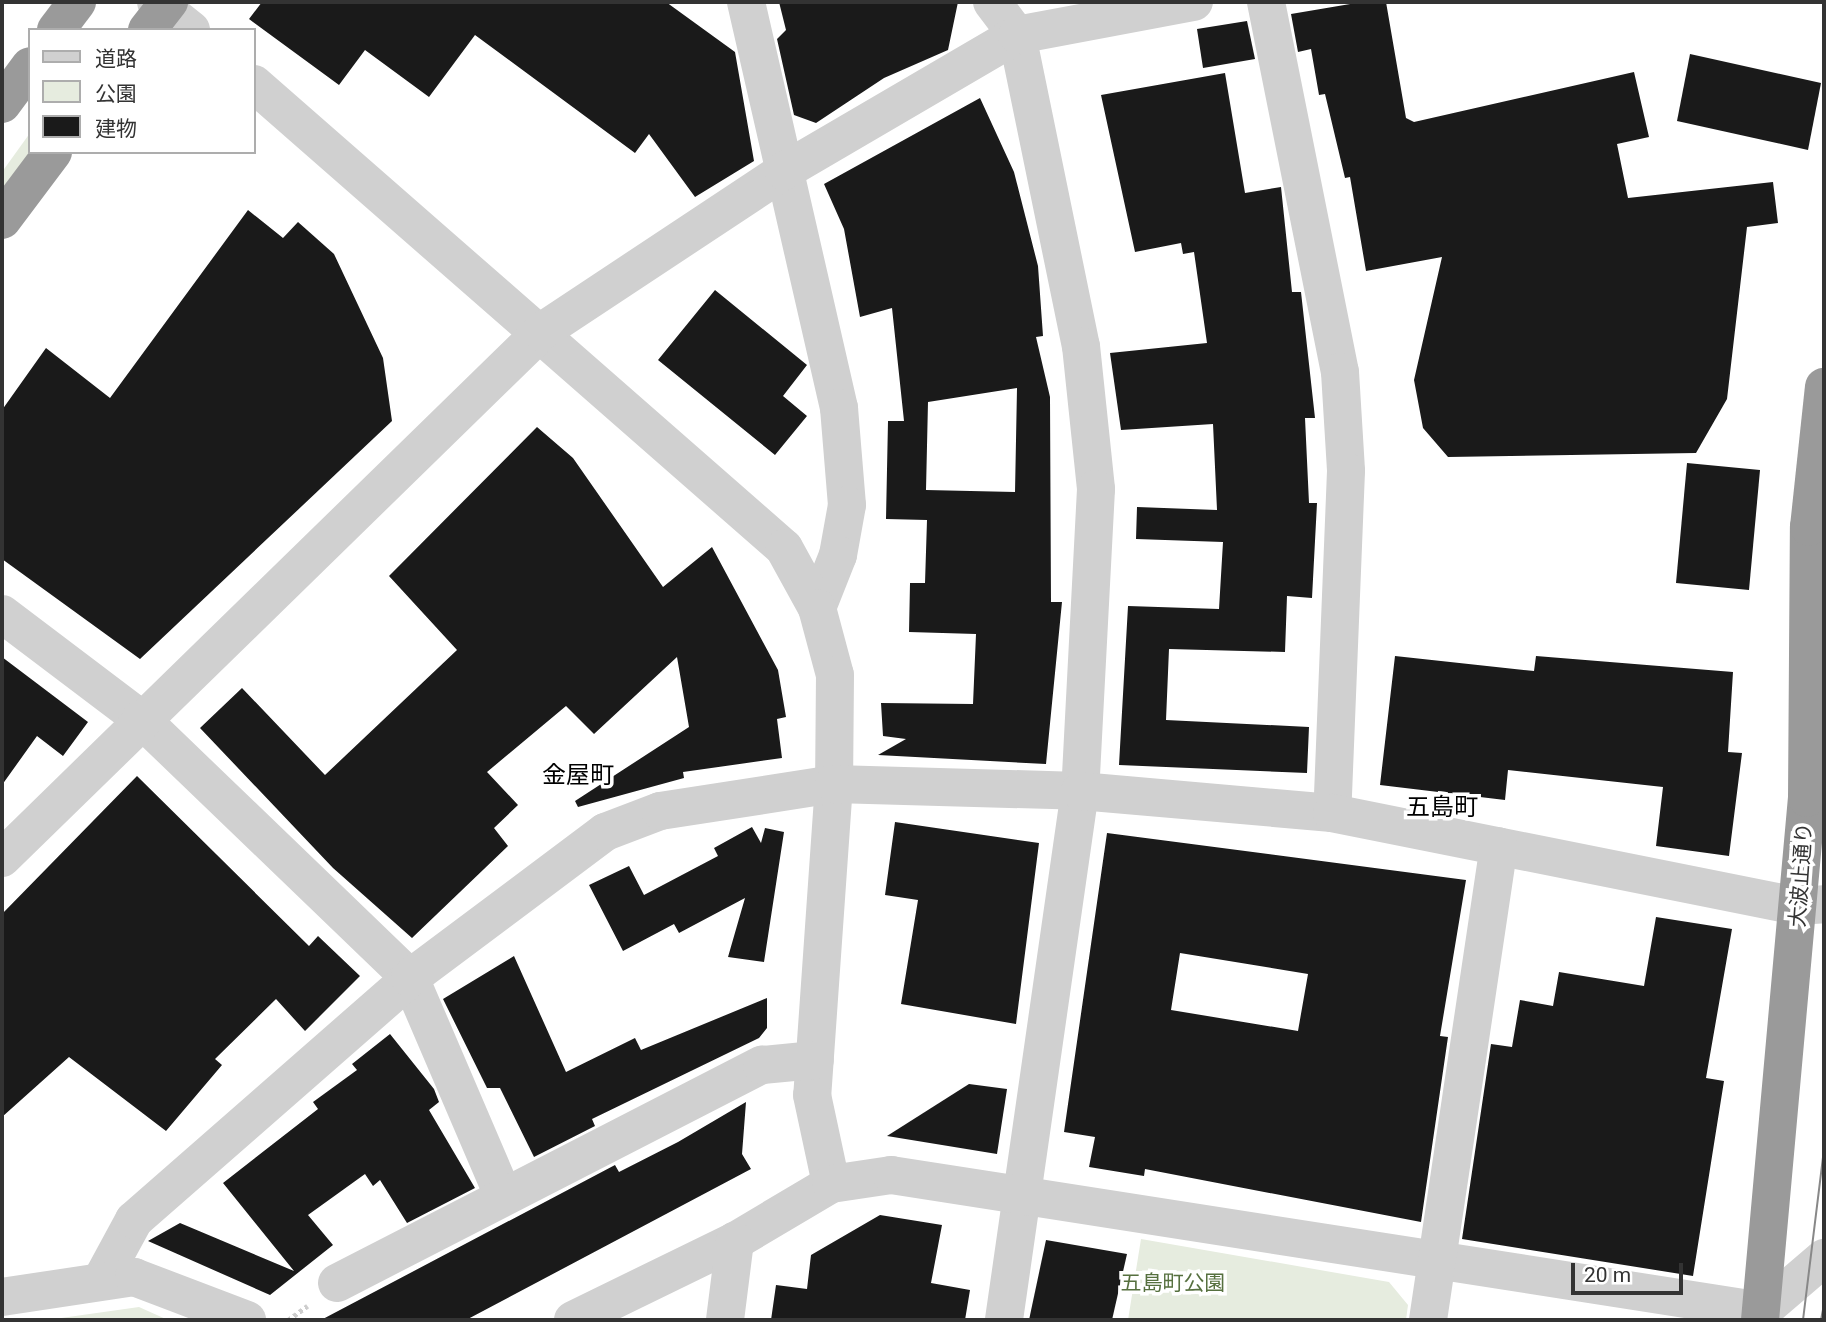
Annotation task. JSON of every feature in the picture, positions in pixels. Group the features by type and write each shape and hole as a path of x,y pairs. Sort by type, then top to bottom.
{"highway":[{"path":"58,28 77,2"},
{"path":"2,104 28,69"},
{"path":"2,220 52,154"},
{"name":"大波止通り","path":"1761,1316 1811,905 1807,799 1810,527 1824,387"}],"street":[{"path":"746,2 839,408 846,492 838,555 817,608"},
{"path":"992,2 1017,35 1081,346 1096,489 1080,791 1004,1320"},
{"path":"2,858 141,719 541,332 784,171 1017,35 1194,2"},
{"path":"1266,2 1340,372 1346,471 1332,813"},
{"path":"256,86 541,332 784,548 817,608 835,675 834,784 812,1095 831,1184"},
{"path":"2,614 141,719 410,978 503,1195"},
{"path":"102,1279 134,1220 410,978 605,832 660,811 834,784 1080,791 1332,813 1811,905"},
{"path":"1428,1320 1499,846"},
{"path":"337,1283 503,1195 762,1065 815,1060"},
{"path":"573,1320 734,1241 831,1184 891,1175 1438,1257 1761,1316 1824,1258"},
{"path":"725,1320 734,1241"},
{"path":"2,1297 102,1279 134,1278 247,1320"}],"green space":[{"path":"28,136 29,154 2,194 2,172"},
{"name":"五島町公園","path":"1141,1239 1389,1282 1408,1305 1406,1320 1128,1320"},
{"path":"139,1307 168,1320 47,1320"}],"building":[{"path":"262,2 666,2 735,52 754,161 695,197 649,134 635,153 475,35 429,97 365,50 339,85 249,19"},
{"path":"779,2 958,2 948,50 884,78 816,123 794,115 777,39 786,30"},
{"path":"1362,2 1386,2 1406,118 1414,122 1634,72 1649,137 1617,144 1628,198 1773,182 1778,223 1747,227 1727,399 1696,453 1448,457 1423,428 1414,380 1442,257 1366,271 1350,177 1345,178 1325,94 1319,95 1311,49 1298,52 1291,14"},
{"path":"1247,21 1255,59 1203,68 1197,29"},
{"path":"1690,54 1821,83 1808,150 1677,121"},
{"path":"1225,73 1245,193 1281,187 1292,292 1301,292 1315,418 1305,418 1309,503 1317,503 1312,598 1287,596 1285,652 1169,649 1166,720 1309,727 1307,773 1119,765 1128,606 1219,609 1223,542 1136,539 1137,507 1217,510 1213,424 1121,430 1110,353 1207,343 1194,252 1183,254 1181,243 1135,252 1101,95"},
{"path":"980,98 1014,172 1038,266 1043,336 1036,337 1050,397 1051,602 1062,602 1046,764 878,755 906,739 883,736 881,703 973,704 976,634 909,632 910,583 925,583 927,520 886,519 888,421 904,421 892,308 860,317 844,229 824,184","holes":["1017,388 1015,492 926,490 928,402"]},
{"path":"248,210 283,238 298,222 334,254 383,358 392,421 140,659 2,559 2,410 46,348 110,398"},
{"path":"715,290 807,365 783,396 807,416 775,455 658,360"},
{"path":"537,427 573,458 663,587 712,547 778,670 786,717 777,719 782,758 683,772 684,778 578,807 575,801 689,727 677,657 594,734 566,706 487,772 518,805 494,828 508,846 412,938 333,868 200,728 242,688 325,775 457,650 389,576"},
{"path":"1687,463 1760,470 1749,590 1676,583"},
{"path":"1395,656 1534,671 1536,656 1733,672 1728,752 1742,753 1729,856 1656,846 1663,787 1508,770 1505,800 1380,785"},
{"path":"2,657 88,722 63,756 37,736 2,785"},
{"path":"137,776 309,946 318,936 360,976 305,1031 276,999 215,1059 222,1065 166,1131 69,1057 2,1117 2,914"},
{"path":"895,822 1039,843 1016,1024 901,1004 918,900 885,895"},
{"path":"752,827 761,843 765,828 784,832 764,962 728,957 745,898 679,933 674,924 623,951 589,885 629,866 644,895 718,856 714,848"},
{"path":"1107,833 1466,880 1440,1036 1448,1037 1421,1222 1145,1169 1144,1176 1089,1167 1095,1137 1064,1132","holes":["1180,953 1308,974 1298,1031 1171,1010"]},
{"path":"1656,917 1732,929 1706,1078 1724,1081 1693,1276 1462,1239 1491,1044 1512,1047 1520,1000 1553,1006 1559,972 1644,986"},
{"path":"514,956 566,1072 635,1038 641,1050 767,998 767,1028 759,1038 592,1119 595,1126 534,1157 500,1088 487,1088 443,999"},
{"path":"390,1034 434,1089 439,1102 429,1110 475,1188 407,1223 380,1180 373,1186 365,1174 308,1215 333,1245 270,1295 148,1241 180,1223 294,1271 223,1183 318,1109 313,1102 357,1070 352,1064"},
{"path":"969,1084 1007,1089 997,1154 887,1136"},
{"path":"746,1102 742,1154 751,1169 466,1320 321,1320 615,1165 619,1172 678,1142"},
{"path":"880,1215 942,1225 931,1283 970,1290 965,1320 771,1320 776,1285 807,1289 811,1255"},
{"path":"1046,1240 1127,1254 1112,1320 1029,1320"}],"tram line":[{"path":"1803,1320 1824,1149"},
{"path":"1821,1320 1824,1304"}],"district":[{"name":"金屋町","path":"578,776"},
{"name":"五島町","path":"1442,808"}]}
